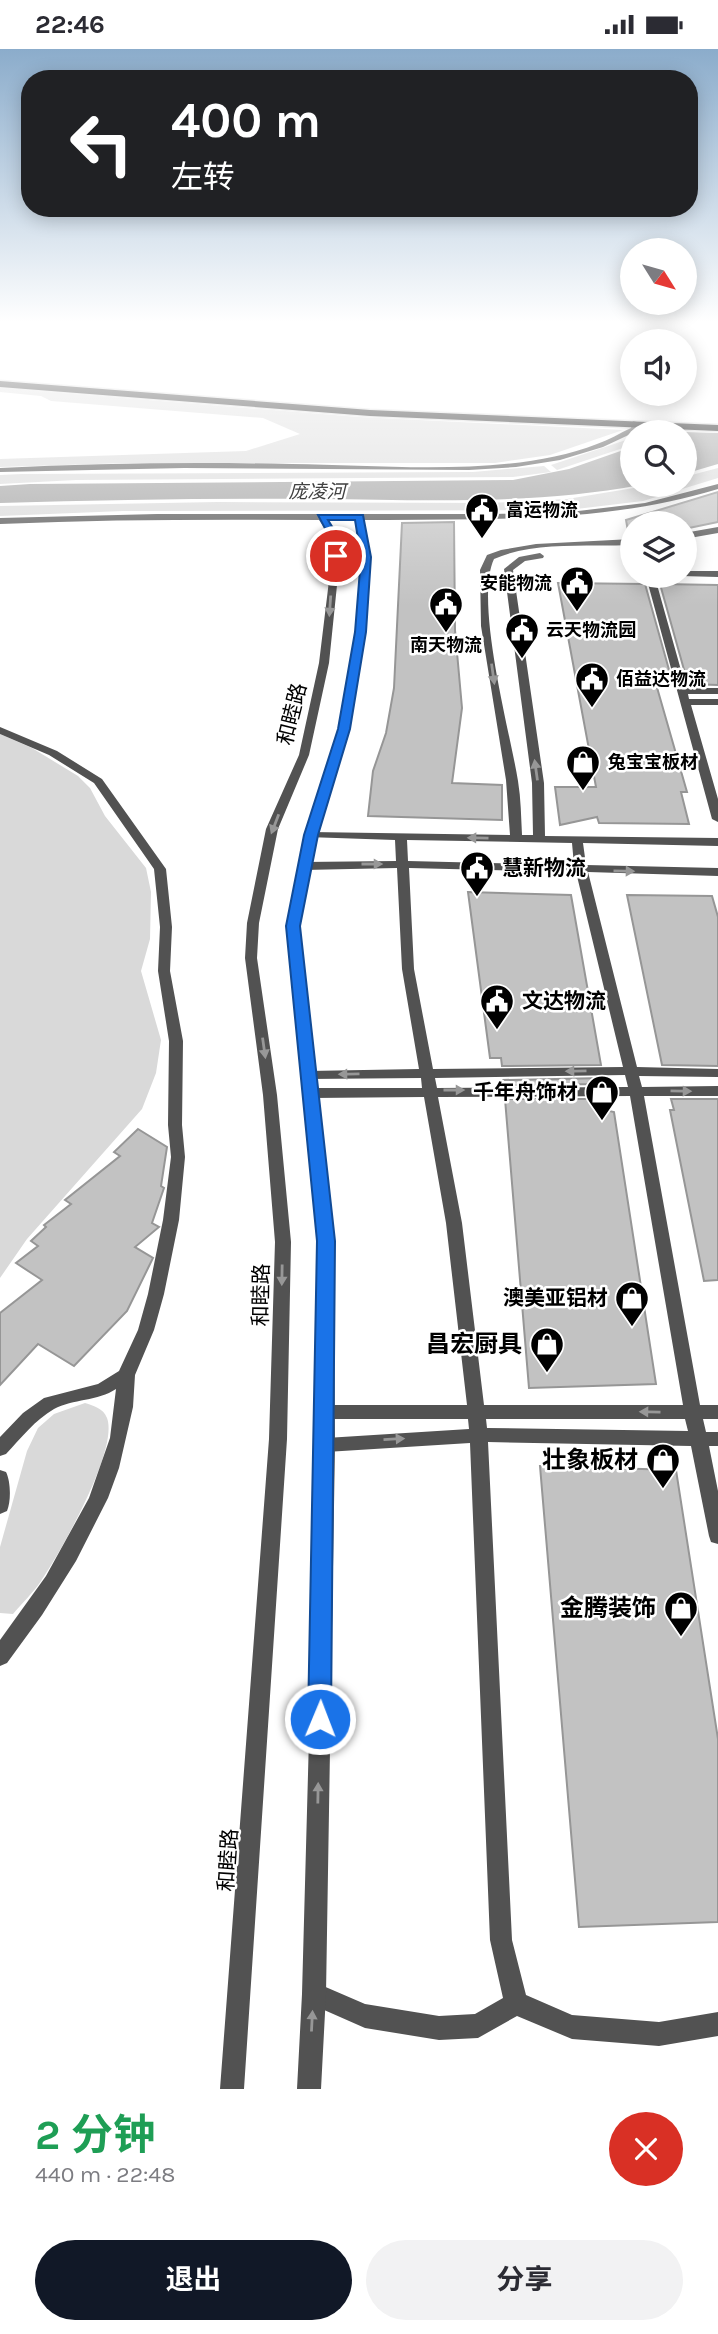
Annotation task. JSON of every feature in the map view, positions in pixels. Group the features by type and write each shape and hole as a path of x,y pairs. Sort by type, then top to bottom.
{"main road":[{"path":"449,415 620,423"},
{"path":"697,425 718,426"}],"street":[{"path":"0,470 129,466 500,466 576,452 620,436"},
{"path":"0,521 580,515 647,507 718,486"},
{"name":"和睦路","path":"232,2089 278,1439 283,1242 270,1095 251,958 253,923 272,829 304,755 324,663 336,556 334,536 321,517"},
{"path":"309,2089 314,1994 326,1445 326,1241 293,926 311,835 344,729 361,632 366,557 359,517"},
{"path":"697,534 718,530"},
{"path":"697,543 718,540"},
{"path":"516,839 513,784 493,679 481,585 483,566 489,557 508,550 620,543"},
{"path":"539,838 538,783 509,569 522,559 536,556 620,551"},
{"path":"697,574 718,574"},
{"path":"653,588 718,819"},
{"path":"684,696 718,691"},
{"path":"684,696 718,702"},
{"path":"0,730 53,753 98,781 152,857 163,883 164,971 176,1041 175,1125 178,1157 171,1220 156,1294 146,1330 126,1375 123,1428 99,1498 63,1565 2,1649"},
{"path":"311,835 718,842"},
{"path":"401,836 408,969 454,1223 477,1410 501,1940 516,2003"},
{"path":"577,839 582,870 636,1090 693,1413 718,1536"},
{"path":"304,866 402,864 718,872"},
{"path":"312,1093 427,1082 631,1071 718,1073"},
{"path":"309,1075 427,1082 718,1091"},
{"path":"0,1449 29,1418 50,1403 103,1389 126,1375"},
{"path":"326,1412 718,1412"},
{"path":"326,1445 479,1435 718,1439"},
{"path":"0,1476 0,1506"},
{"path":"314,1994 365,2016 439,2028 478,2026 516,2003"},
{"path":"516,2003 572,2027 659,2034 718,2024"}],"shaded area":[{"path":"228,415 337,415 620,430 550,455 495,463 128,463 0,467 0,459 246,451 300,434 263,418"},
{"path":"620,442 620,449 557,470 551,465"},
{"path":"544,466 551,472 513,477 76,480 0,484 0,475 22,474 473,472"},
{"path":"718,468 718,478 697,484 697,474"},
{"path":"620,490 620,497 656,497 568,510 123,511 0,516 0,506 218,502 489,503 567,499"},
{"path":"0,734 32,748 78,776 90,788 105,816 146,868 151,892 150,939 141,971 161,1040 156,1073 142,1109 27,1239 0,1278"},
{"path":"85,1403 95,1406 105,1415 108,1433 104,1453 86,1501 35,1590 13,1614 0,1613 0,1547 27,1451 38,1428 54,1414"}],"water":[{"path":"697,432 718,433 718,464 697,470"},
{"name":"庞凌河","path":"620,451 620,488 560,496 479,500 199,499 0,503 0,486 30,484 513,480 569,469"}],"building":[{"path":"718,492 718,522 697,526 697,511 656,511"},
{"path":"454,522 455,630 462,708 452,783 502,785 502,820 368,816 373,771 386,733 394,688 402,523"},
{"path":"558,583 620,584 620,588 646,588 673,684 656,684 687,792 681,792 689,824 599,823 597,817 560,825 555,787 596,787"},
{"path":"718,585 718,685 688,684 661,588"},
{"path":"468,892 571,895 601,1065 502,1066 501,1058 490,1058"},
{"path":"627,895 712,896 718,917 718,1066 662,1065"},
{"path":"603,1078 604,1084 503,1085 503,1080"},
{"path":"505,1099 607,1099 609,1111 614,1112 656,1384 529,1388"},
{"path":"671,1099 718,1099 718,1280 704,1281 670,1110 674,1110"},
{"path":"138,1129 167,1147 161,1186 164,1188 152,1223 159,1227 135,1247 153,1258 127,1311 74,1366 38,1344 0,1385 0,1313 42,1280 16,1263 38,1246 31,1241 46,1227 44,1225 71,1204 65,1200 120,1156 114,1152"},
{"path":"540,1466 676,1470 718,1739 718,1922 579,1927"}],"place":[{"name":"富运物流","path":"482,540"},
{"name":"安能物流","path":"577,613"},
{"name":"南天物流","path":"446,634"},
{"name":"云天物流园","path":"522,660"},
{"name":"佰益达物流","path":"592,709"},
{"name":"兔宝宝板材","path":"583,792"},
{"name":"慧新物流","path":"477,898"},
{"name":"文达物流","path":"497,1031"},
{"name":"千年舟饰材","path":"602,1122"},
{"name":"澳美亚铝材","path":"632,1328"},
{"name":"昌宏厨具","path":"547,1374"},
{"name":"壮象板材","path":"663,1490"},
{"name":"金腾装饰","path":"681,1638"}],"route":[{"path":"320,1719 326,1445 326,1241 293,926 316,815 344,729 361,632 366,557 359,517 321,517 334,536 336,556"}]}
